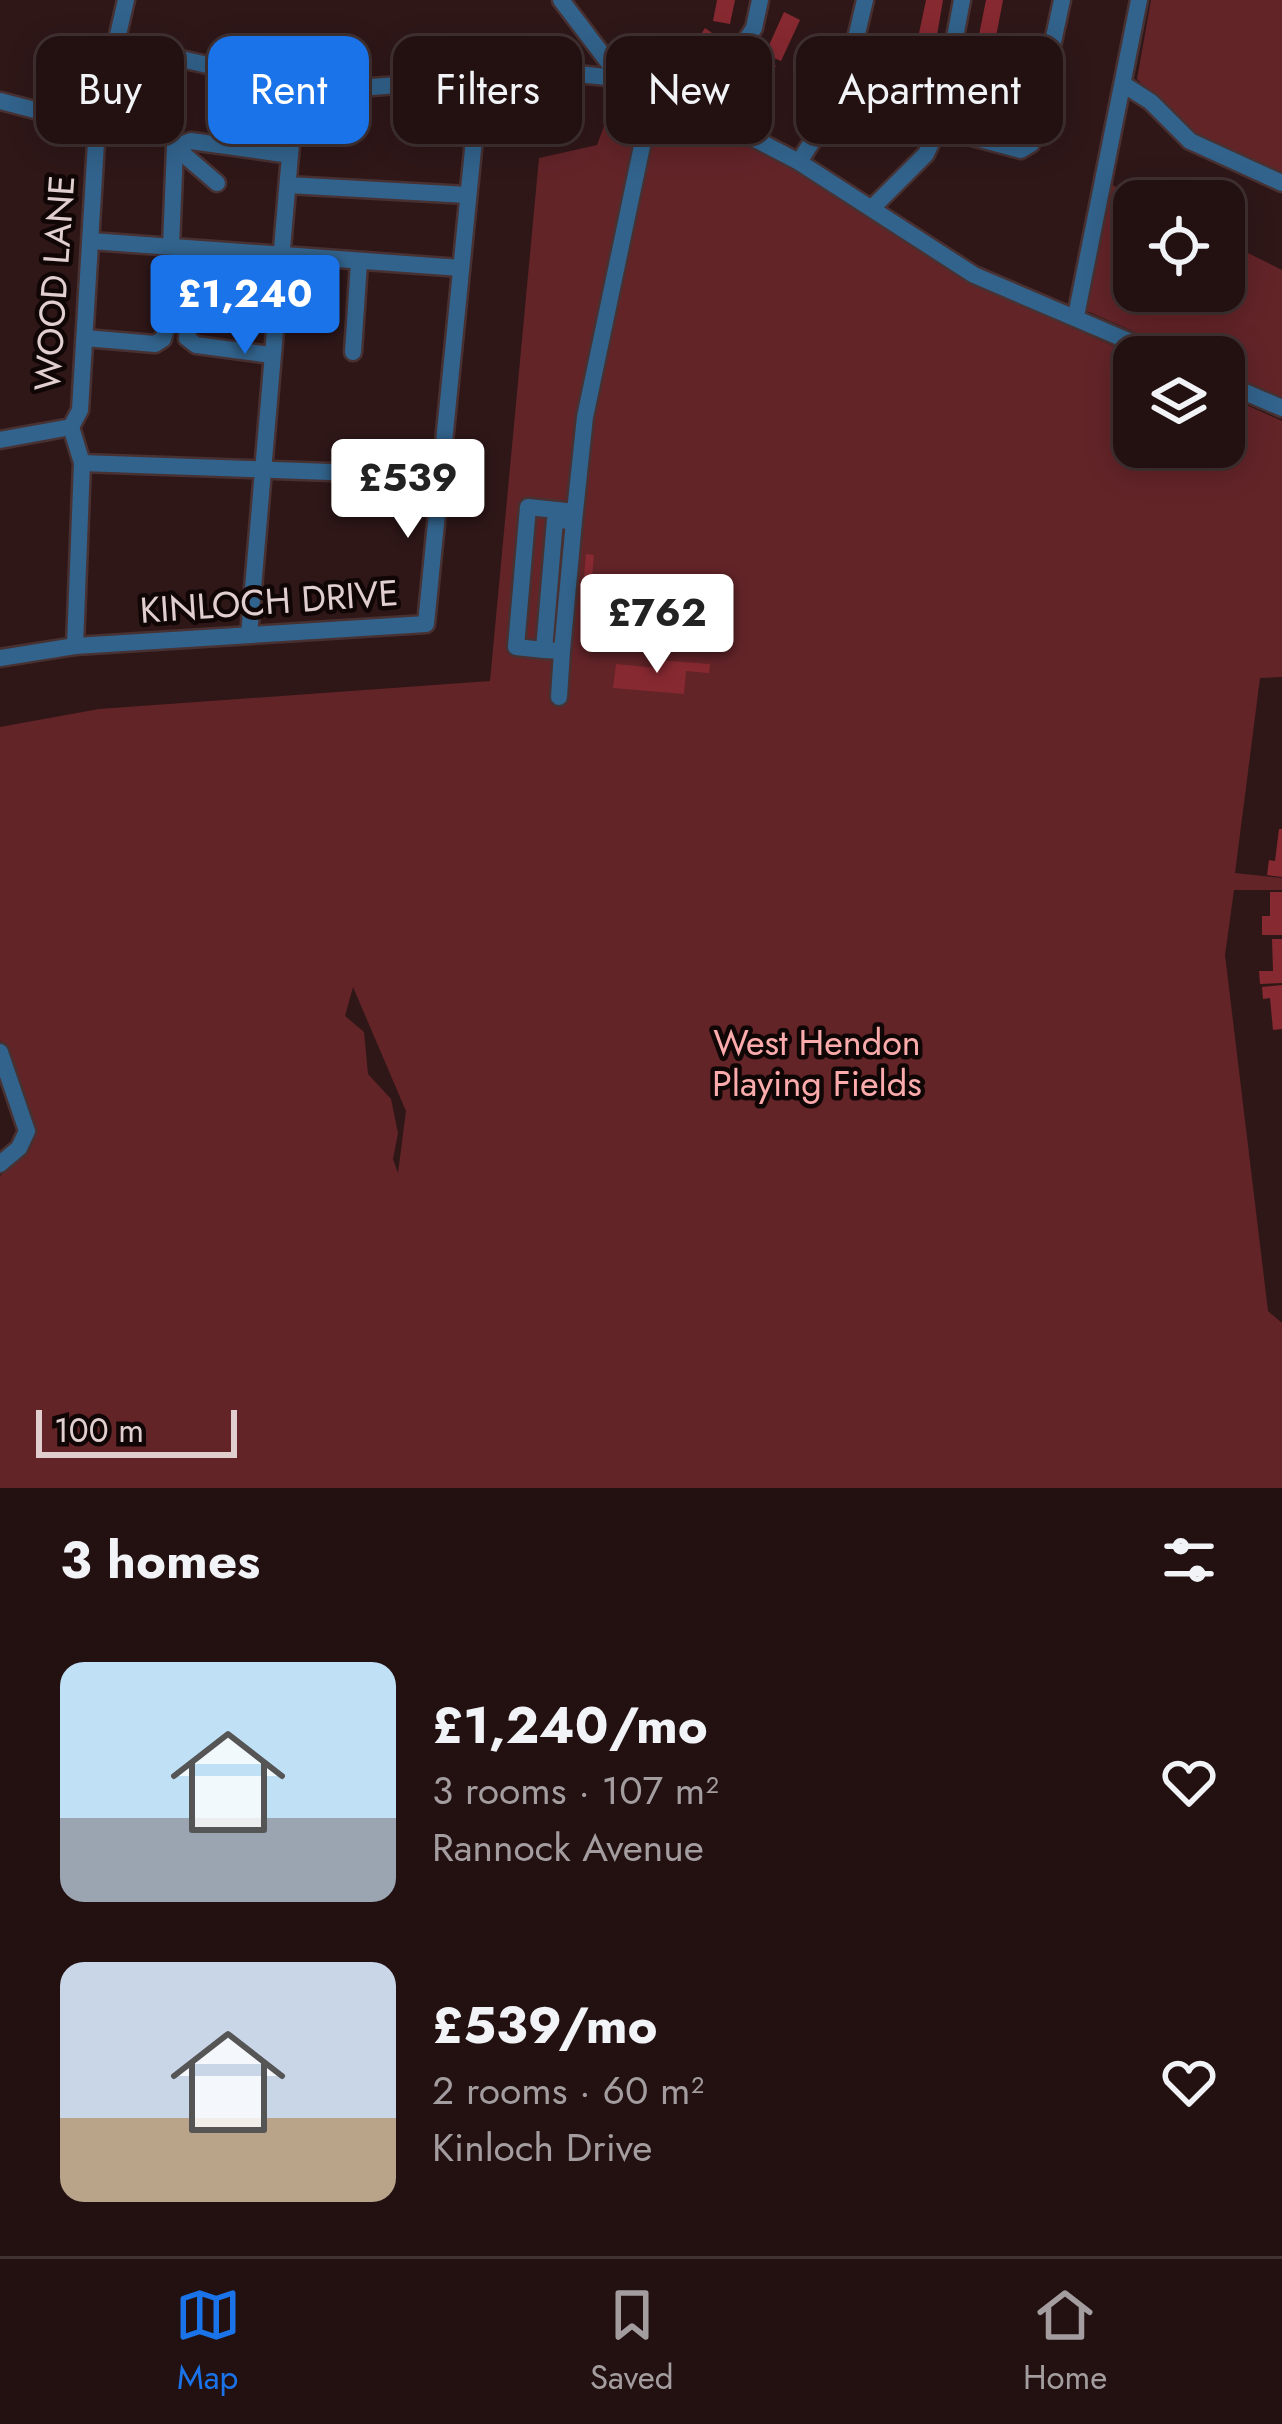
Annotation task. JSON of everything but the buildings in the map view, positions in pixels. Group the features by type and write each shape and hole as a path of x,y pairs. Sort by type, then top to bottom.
{"street":[{"name":"WOOD LANE","path":"117,36 125,0"},
{"path":"561,0 606,56"},
{"path":"749,36 760,0"},
{"path":"800,163 843,93 865,0"},
{"path":"955,36 962,0"},
{"path":"1054,36 1062,0"},
{"path":"1076,316 1139,0"},
{"path":"582,59 589,39"},
{"path":"1123,84 1151,102 1190,141 1282,183"},
{"path":"0,101 36,110"},
{"path":"175,147 190,141 290,154"},
{"name":"WOOD LANE","path":"0,440 71,427 80,410 96,144"},
{"path":"249,635 291,144"},
{"name":"KINLOCH DRIVE","path":"0,658 75,646 426,624 473,144"},
{"path":"575,517 585,417 642,144"},
{"path":"766,144 974,275 1120,336"},
{"path":"872,208 931,144"},
{"path":"996,144 1022,151 1031,144"},
{"path":"175,147 217,183"},
{"path":"170,246 175,147"},
{"path":"288,185 468,194"},
{"path":"91,241 461,268"},
{"path":"353,352 359,262"},
{"path":"189,317 187,338 196,345 272,355"},
{"path":"85,338 155,344 164,339 166,328"},
{"path":"1245,392 1282,408"},
{"path":"71,427 82,464 75,646"},
{"path":"82,464 441,476"},
{"path":"553,651 516,647 528,508 575,517"},
{"path":"559,697 553,651 555,520 575,517"},
{"path":"0,1052 26,1131 19,1148 0,1164"}],"green space":[{"path":"1151,0 1282,0 1282,177 1198,139 1137,79"},
{"name":"West Hendon Playing Fields","path":"606,120 606,144 752,144 866,207 973,284 1113,346 1113,468 1245,468 1245,404 1282,421 1282,677 1260,678 1235,873 1282,878 1282,890 1234,890 1225,955 1268,1311 1282,1323 1282,1488 0,1488 0,1176 29,1151 34,1140 0,1040 0,727 99,709 490,681 539,158 597,145","holes":["353,987 406,1111 398,1173 393,1159 398,1133 391,1099 368,1074 364,1032 345,1016"]},
{"path":"1110,184 1113,312 1245,312 1245,252 1282,270 1282,397 1245,381 1245,336 1144,336 1087,311"}]}
